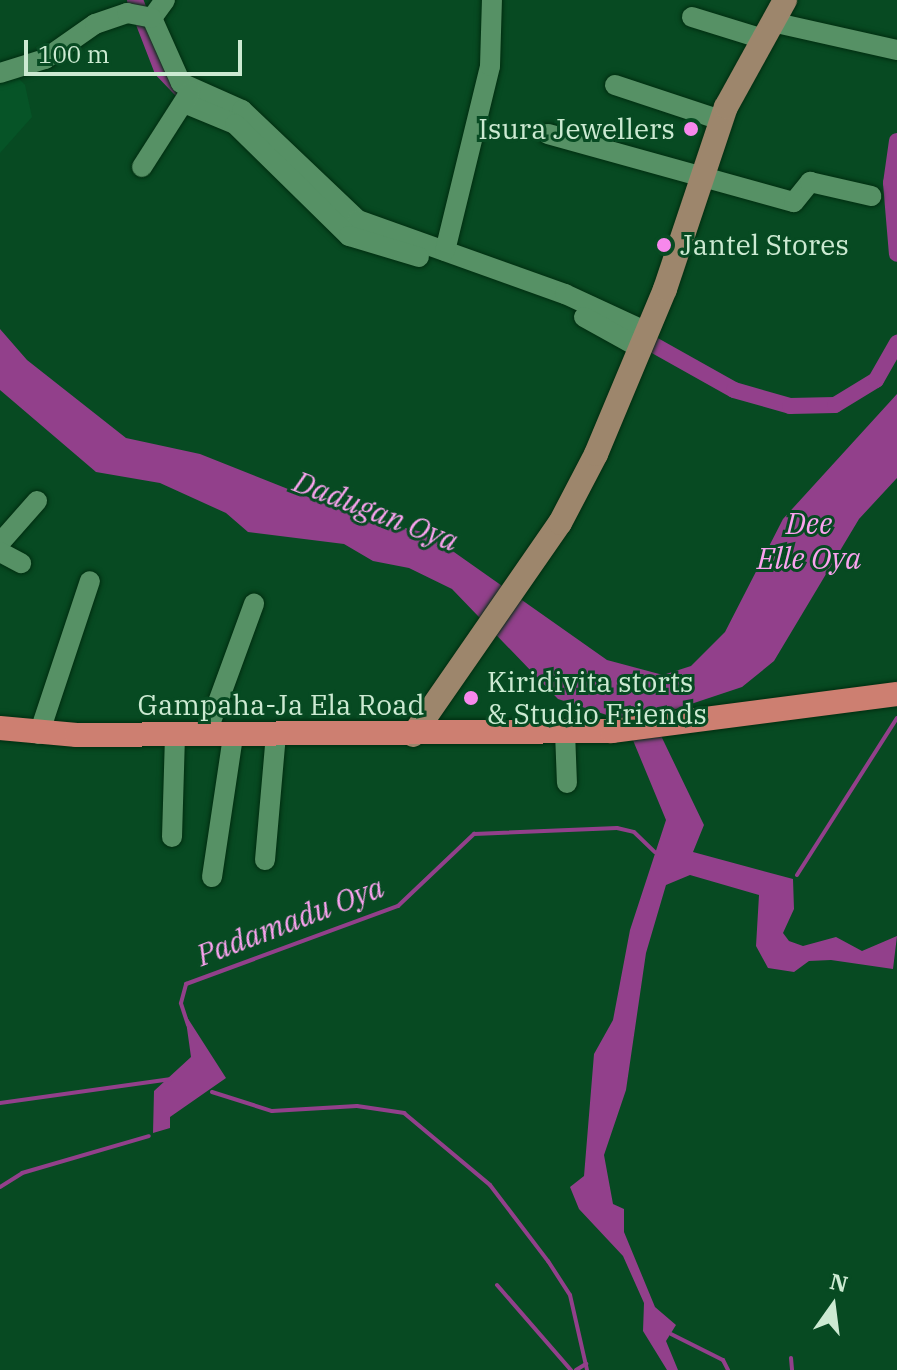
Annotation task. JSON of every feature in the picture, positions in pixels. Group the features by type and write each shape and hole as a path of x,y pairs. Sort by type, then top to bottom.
{"highway":[{"name":"Gampaha-Ja Ela Road","path":"0,728 39,734 233,736 622,731 897,694"}],"main road":[{"path":"413,735 520,579 589,468 643,340 721,120 785,0"}],"street":[{"path":"152,18 165,0"},
{"path":"445,251 490,66 492,0"},
{"path":"0,73 45,59 95,24 127,13 152,18"},
{"path":"692,17 897,50"},
{"path":"152,18 166,63 188,96 235,124 349,236 540,296 643,340"},
{"path":"615,85 721,120"},
{"path":"188,96 242,110 358,220 445,251 643,340"},
{"path":"142,167 188,96"},
{"path":"548,134 794,202 810,182 871,196"},
{"path":"0,543 37,501"},
{"path":"0,552 21,563"},
{"path":"39,734 90,581"},
{"path":"206,735 254,604"},
{"path":"565,732 567,783"},
{"path":"172,837 175,735"},
{"path":"265,860 276,735"},
{"path":"212,877 233,736"}],"shaded area":[{"path":"0,60 25,85 32,117 0,153"}],"water":[{"name":"Dee Elle Oya","path":"0,329 27,360 126,438 200,454 361,518 427,533 607,660 663,675 691,666 725,632 783,519 897,394 897,478 859,519 774,661 742,687 652,717 704,825 693,852 793,879 794,909 783,933 789,941 803,946 836,937 862,951 897,936 893,969 831,960 809,961 794,972 768,968 756,946 759,895 690,875 666,885 646,953 626,1090 604,1155 613,1204 624,1209 624,1232 655,1307 676,1325 666,1341 678,1370 667,1370 643,1331 644,1303 623,1256 579,1209 570,1187 584,1176 594,1054 613,1020 630,930 666,820 625,721 558,699 452,589 409,568 373,561 344,544 248,532 226,513 160,483 96,472 0,390"},
{"path":"185,1014 226,1078 170,1117 170,1128 153,1133 154,1091 191,1057"}],"waterway":[{"path":"135,0 162,70 183,92"},
{"path":"897,141 891,183 897,254"},
{"path":"636,335 734,390 790,406 835,405 876,380 897,343"},
{"path":"797,875 897,718"},
{"name":"Padamadu Oya","path":"188,1025 181,1003 186,984 398,906 474,834 617,828 634,832 655,852"},
{"path":"0,1103 171,1079"},
{"path":"212,1092 272,1111 357,1106 404,1113 490,1185 548,1261 570,1295 587,1370"},
{"path":"0,1187 22,1173 149,1136"},
{"path":"497,1285 571,1370"},
{"path":"671,1334 723,1360 728,1370"},
{"path":"791,1358 792,1370"},
{"path":"576,1370 586,1364"}],"place":[{"name":"Isura Jewellers","path":"691,129"},
{"name":"Jantel Stores","path":"664,245"},
{"name":"Kiridivita storts & Studio Friends","path":"471,698"}],"water label":[{"name":"Dadugan Oya","path":"376,511"}]}
